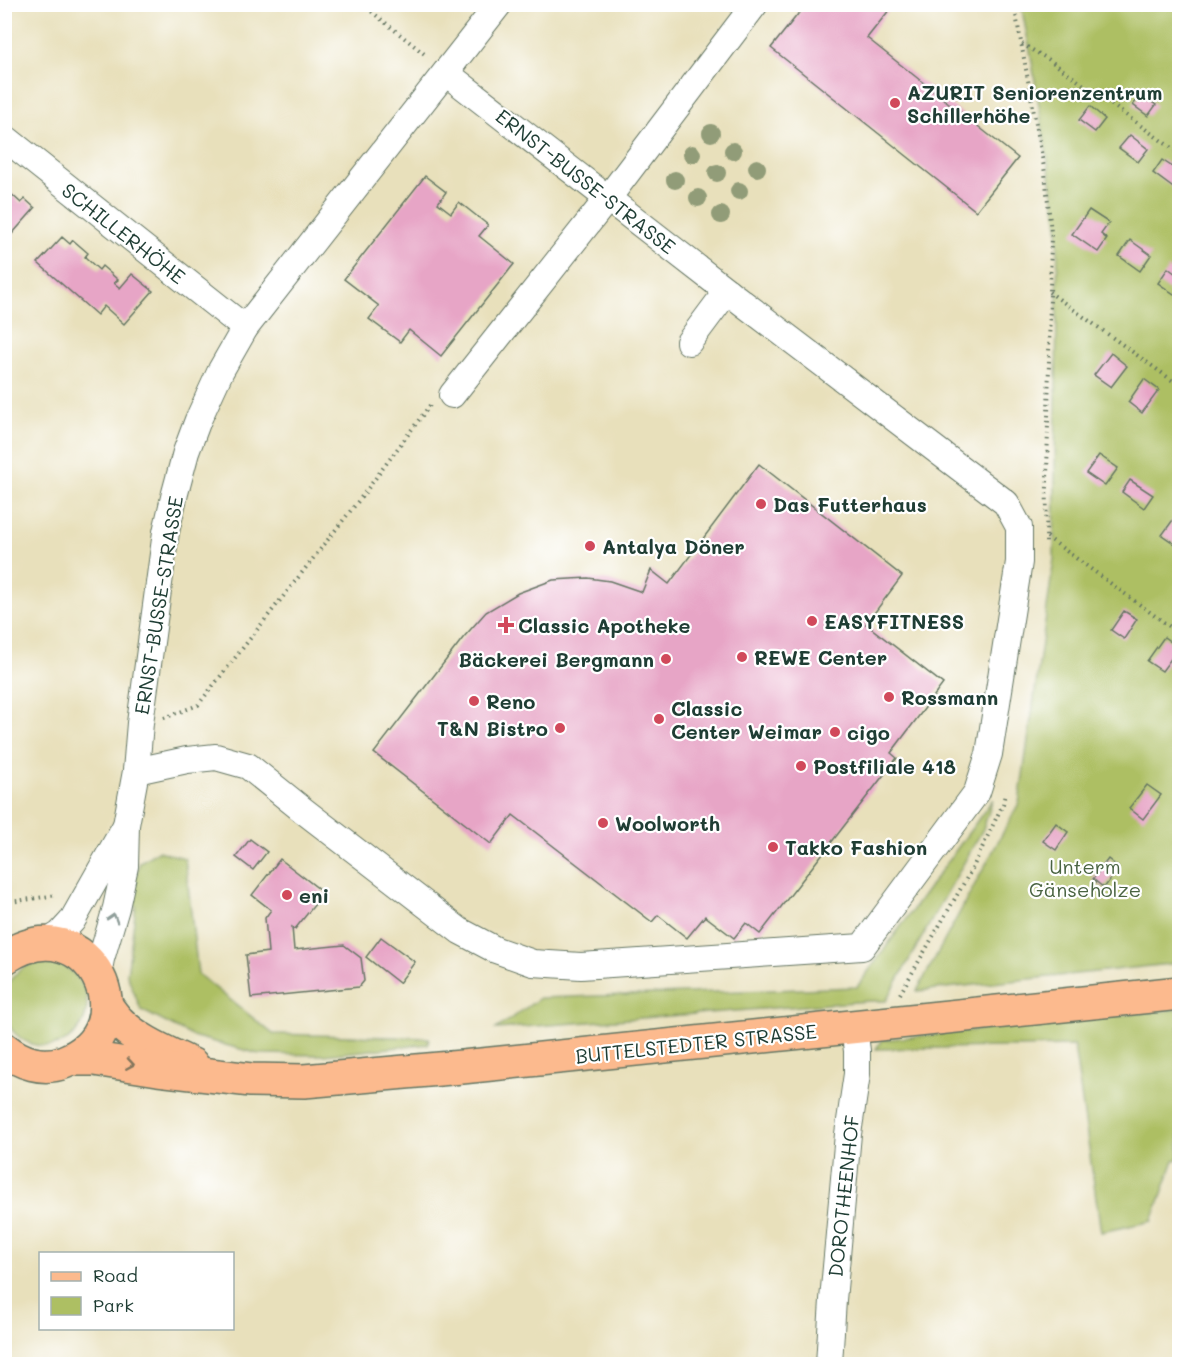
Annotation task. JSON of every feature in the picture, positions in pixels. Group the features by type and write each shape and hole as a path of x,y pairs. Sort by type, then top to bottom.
{"main road":[{"path":"21,945 62,946 76,952 89,962 98,975 104,990 106,1006 102,1025 93,1042 72,1059"},
{"name":"BUTTELSTEDTER STRASSE","path":"10,1058 46,1065 59,1064 72,1059 94,1059 250,1080 304,1082 1179,993"},
{"path":"106,1006 127,1030 212,1075"}],"street":[{"name":"ERNST-BUSSE-STRASSE","path":"98,975 125,867 126,825 136,771 140,723 166,532 186,452 198,420 221,370 245,328 499,4"},
{"path":"452,395 608,198 755,4"},
{"name":"ERNST-BUSSE-STRASSE","path":"136,771 187,760 216,757 248,766 460,931 496,950 533,963 581,966 862,946 977,792 989,754 1019,562 1019,527 1006,503 726,291 446,73"},
{"name":"SCHILLERHÖHE","path":"4,137 245,328"},
{"path":"689,342 726,291"},
{"name":"ERNST-BUSSE-STRASSE","path":"21,945 60,934 72,921 126,825"},
{"name":"DOROTHEENHOF","path":"829,1365 848,1134 857,1074 854,1027"}],"path":[{"path":"362,4 446,73"},
{"path":"1022,44 1048,59 1179,154"},
{"path":"1049,292 1179,386"},
{"path":"160,720 198,705 363,495 434,400 452,395"},
{"path":"1047,537 1179,634"},
{"path":"4,903 66,894 76,889 87,894"}],"green space":[{"name":"Unterm Gänseholze","path":"1021,5 1179,5 1179,963 917,991 1019,803 1054,559 1058,226"},
{"path":"993,799 983,829 886,1001 496,1029 540,998 857,987"},
{"path":"158,851 185,858 198,974 273,1034 429,1038 428,1044 324,1055 259,1054 192,1036 141,1010 127,975 136,906 128,902 140,862"},
{"path":"45,962 61,965 75,974 84,988 87,1004 84,1020 75,1034 61,1043 45,1046 29,1043 15,1034 6,1020 3,1004 6,988 15,974 29,965"},
{"path":"1179,1009 1179,1159 1174,1160 1152,1221 1101,1232 1074,1046 876,1049 882,1040"}],"building":[{"name":"AZURIT Seniorenzentrum Schillerhöhe","path":"806,4 894,4 867,38 1018,158 976,211 771,48"},
{"path":"1141,94 1156,105 1148,116 1133,105"},
{"path":"1090,106 1105,119 1095,132 1079,120"},
{"path":"1130,135 1148,149 1138,162 1119,148"},
{"path":"1162,160 1180,172 1180,184 1176,190 1153,173"},
{"path":"425,176 446,192 438,203 451,213 459,202 488,225 479,236 514,264 441,356 409,330 400,342 369,319 379,306 344,279"},
{"path":"4,182 10,188 8,191 21,203 25,199 35,208 4,243"},
{"path":"1089,210 1109,223 1101,234 1107,239 1098,252 1072,234"},
{"path":"62,237 70,244 73,240 88,253 85,257 99,270 102,266 118,280 114,283 120,288 132,274 153,291 124,324 104,306 97,315 38,263"},
{"path":"1130,240 1151,255 1140,271 1119,256"},
{"path":"1168,268 1180,277 1180,293 1177,296 1158,283"},
{"path":"1111,353 1127,366 1111,387 1094,375"},
{"path":"1144,379 1159,390 1142,413 1128,402"},
{"path":"1099,455 1118,468 1105,486 1086,473"},
{"name":"Classic Center Weimar","path":"759,464 902,576 866,624 943,684 891,753 897,758 760,934 746,923 734,938 705,916 687,938 658,915 652,922 513,815 491,844 374,753 463,638 486,612 518,593 553,580 588,578 610,581 642,592 651,570 669,584"},
{"path":"1130,480 1153,495 1144,508 1122,492"},
{"path":"1180,510 1180,544 1178,546 1162,535"},
{"path":"1124,611 1137,619 1124,639 1111,630"},
{"path":"1164,637 1179,648 1162,671 1147,661"},
{"path":"1147,785 1161,795 1143,819 1129,808"},
{"path":"1056,823 1068,832 1056,850 1043,841"},
{"path":"250,839 267,852 253,870 236,857"},
{"path":"280,859 324,893 295,929 292,927 294,950 344,945 361,958 364,981 359,987 251,998 246,955 268,952 265,918 271,910 252,895"},
{"path":"1108,859 1119,868 1104,888 1093,879"},
{"path":"381,937 415,962 399,983 366,957"}],"place":[{"name":"AZURIT Seniorenzentrum Schillerhöhe","path":"895,103"},
{"name":"Das Futterhaus","path":"761,504"},
{"name":"Antalya Döner","path":"590,546"},
{"name":"EASYFITNESS","path":"812,621"},
{"name":"Classic Apotheke","path":"506,625"},
{"name":"REWE Center","path":"742,657"},
{"name":"Bäckerei Bergmann","path":"666,659"},
{"name":"Rossmann","path":"889,697"},
{"name":"Reno","path":"474,701"},
{"name":"Classic Center Weimar","path":"659,719"},
{"name":"T&N Bistro","path":"560,728"},
{"name":"cigo","path":"835,732"},
{"name":"Postfiliale 418","path":"801,766"},
{"name":"Woolworth","path":"603,823"},
{"name":"Takko Fashion","path":"773,847"},
{"name":"eni","path":"287,895"}]}
